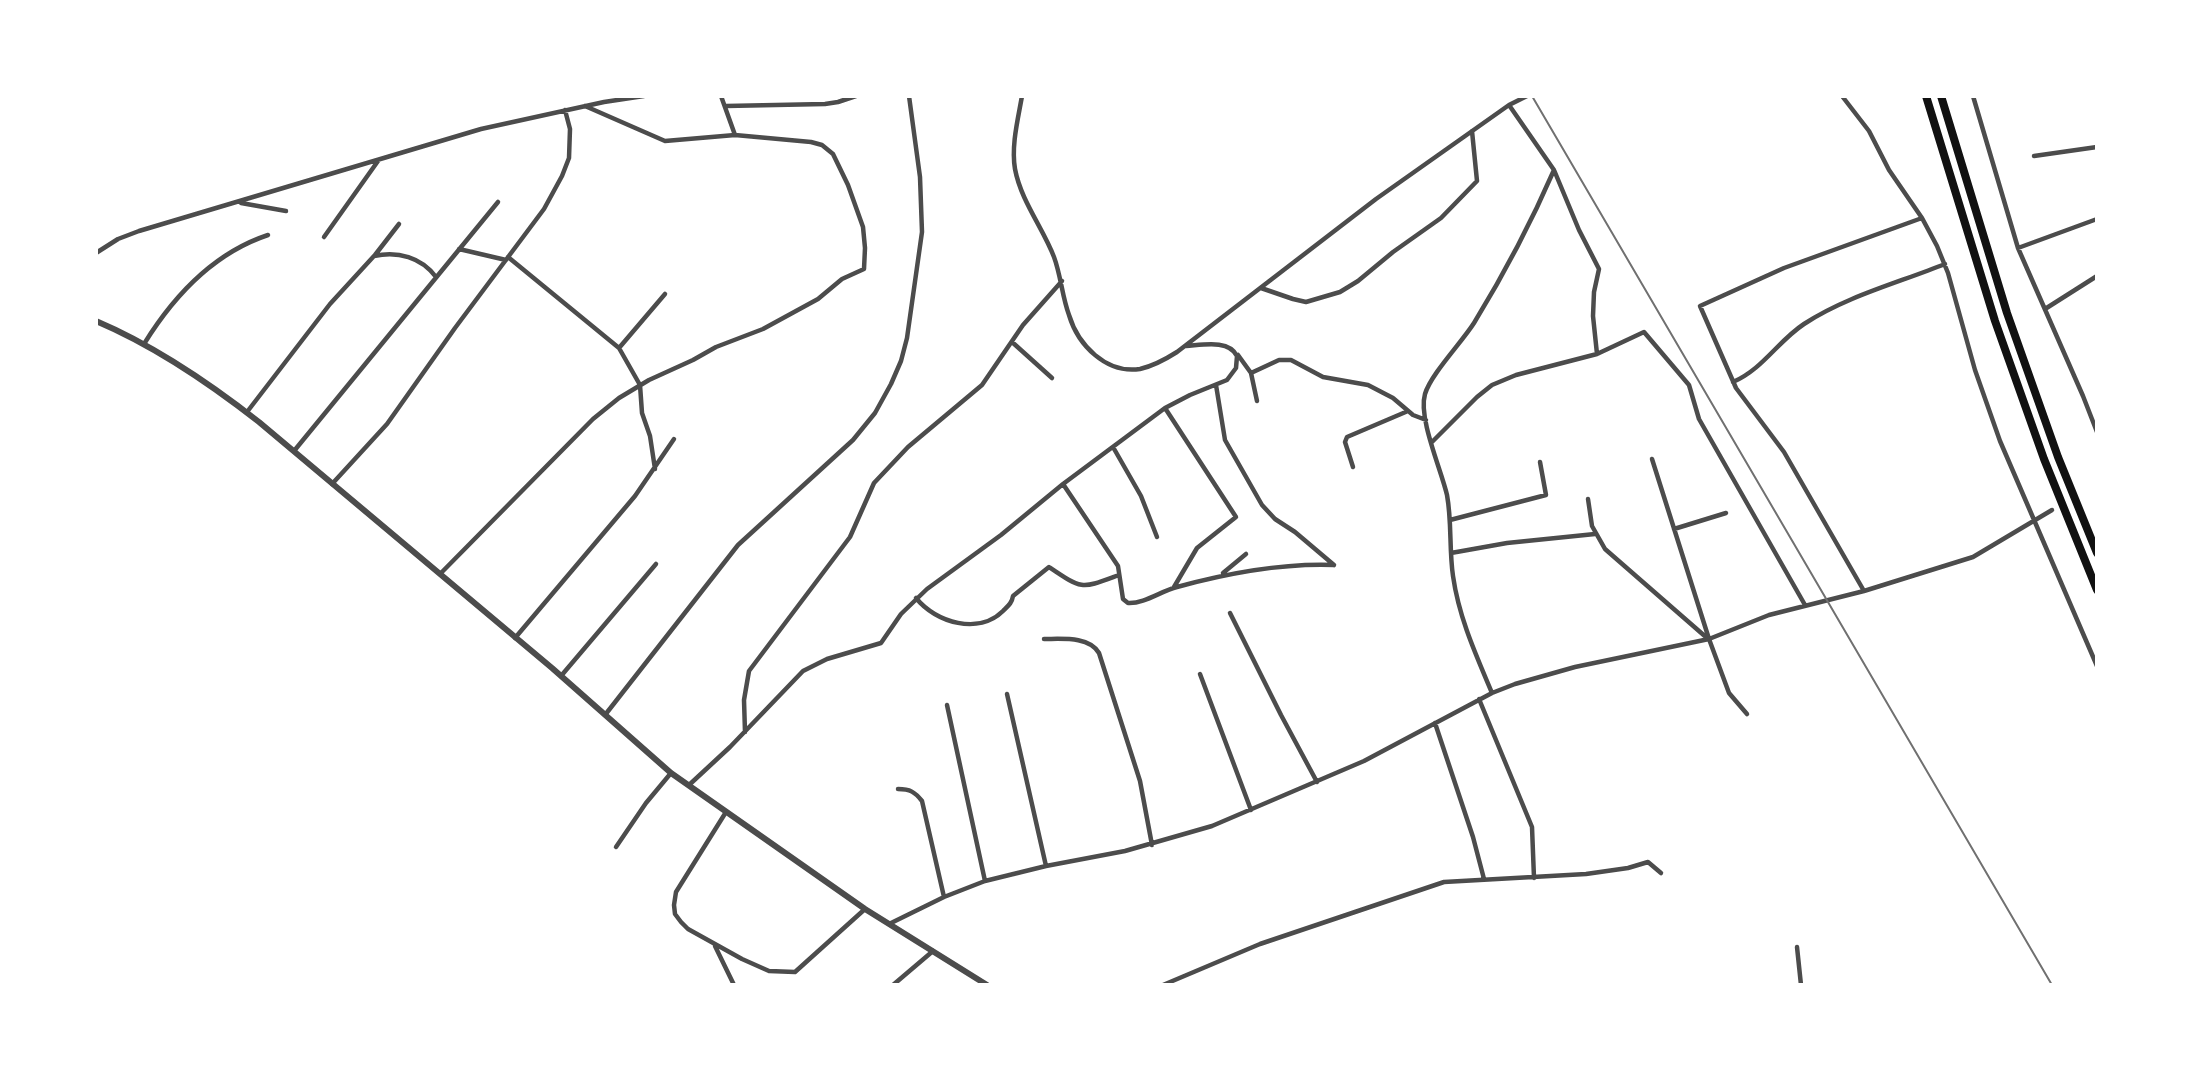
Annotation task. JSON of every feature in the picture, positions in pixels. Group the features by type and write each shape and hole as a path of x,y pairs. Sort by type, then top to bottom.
{"highway":[{"path":"1926,96 1995,321 2044,459 2097,590"},
{"path":"1941,96 2007,313 2058,457 2097,553"}],"street":[{"path":"96,253 128,235 481,129 565,110 644,96"},
{"path":"721,96 735,135"},
{"path":"726,106 825,104 856,96"},
{"path":"605,716 738,545 853,440 875,413 888,392 901,362 907,338 922,232 919,166 909,96"},
{"path":"1022,96 1014,153 1015,169 1051,248 1062,282 1068,315 1080,340 1093,354 1115,367 1134,369 1148,367 1186,346 1376,199 1509,105 1525,97"},
{"path":"1842,96 1869,131 1889,170 1922,218 1945,264 1987,405 2007,458 2097,666"},
{"path":"1973,96 2018,248 2097,432"},
{"path":"1509,105 1554,170 1579,230 1599,269 1594,292 1593,316 1597,354"},
{"path":"440,574 593,418 619,398 716,347 763,329 818,299 842,279 864,269 865,248 861,220 840,164 822,145 735,135 665,141 585,106"},
{"path":"332,484 387,424 544,209 566,167 571,139 565,110"},
{"path":"1261,288 1293,299 1311,301 1334,295 1358,281 1392,252 1441,218 1477,181 1472,131"},
{"path":"2034,156 2097,147"},
{"path":"324,237 380,160"},
{"path":"1492,693 1461,612 1451,553 1450,520 1446,495 1426,420 1424,402 1428,386 1472,326 1496,286 1554,170"},
{"path":"294,451 498,202"},
{"path":"238,203 285,211"},
{"path":"1864,591 1784,452 1733,382 1700,306 1784,268 1922,218"},
{"path":"2018,248 2097,219"},
{"path":"247,412 330,304 374,256 399,224"},
{"path":"144,344 175,301 206,271 239,247 268,235"},
{"path":"459,249 507,258 620,348 640,385 642,413 651,442 655,469"},
{"path":"374,256 392,254 412,258 426,266 436,277"},
{"path":"1733,382 1758,367 1776,347 1818,316 1945,264"},
{"path":"2045,309 2097,276"},
{"path":"745,732 744,700 749,671 850,537 874,483 908,447 982,385 1023,325 1062,282"},
{"path":"620,348 665,294"},
{"path":"96,321 144,344 247,412 561,676 671,773 865,909 987,985"},
{"path":"1432,442 1476,397 1492,385 1516,375 1597,354 1644,332 1689,385 1699,419 1805,605"},
{"path":"1012,342 1052,378"},
{"path":"1186,346 1224,345 1230,347 1251,373 1257,401"},
{"path":"688,785 745,732 803,671 827,659 881,643 901,614 916,598 1001,535 1063,484 1166,408 1190,395 1227,380 1235,371 1238,360 1236,352"},
{"path":"1251,373 1276,361 1291,360 1323,376 1368,385 1394,398 1408,411 1426,420"},
{"path":"1063,484 1118,566 1123,599 1128,603 1140,601 1174,587 1221,576 1297,566 1334,565 1295,532 1275,519 1263,505 1225,440 1216,385"},
{"path":"1166,408 1236,517 1197,548 1174,587"},
{"path":"1353,467 1346,445 1347,437 1408,411"},
{"path":"515,638 634,496 674,439"},
{"path":"1113,447 1140,496 1157,537"},
{"path":"1652,459 1709,639 1729,693 1748,714"},
{"path":"1450,520 1546,495 1540,462"},
{"path":"1588,500 1589,517 1595,534 1612,556 1709,639"},
{"path":"889,924 944,897 985,881 1046,866 1152,845 1212,826 1364,761 1492,693 1566,669 1709,639 1768,615 1864,591 1973,557 2052,510"},
{"path":"1674,529 1726,513"},
{"path":"1451,553 1507,543 1595,534"},
{"path":"1221,576 1246,554"},
{"path":"561,676 656,564"},
{"path":"916,598 925,608 941,617 966,624 977,624 999,615 1012,603 1013,596 1049,567 1080,586 1089,586 1119,575"},
{"path":"1230,613 1317,782"},
{"path":"1044,639 1078,640 1094,646 1099,653 1140,782 1152,845"},
{"path":"1200,674 1251,810"},
{"path":"1007,694 1046,866"},
{"path":"1479,699 1532,827 1534,878"},
{"path":"947,705 985,881"},
{"path":"1435,723 1473,837 1484,879"},
{"path":"616,847 645,803 671,773"},
{"path":"898,789 908,789 922,801 944,897"},
{"path":"726,812 676,891 675,914 681,922 732,954 760,968 777,972 795,972 865,909"},
{"path":"1163,985 1260,944 1444,882 1607,872 1648,862 1661,873"},
{"path":"714,943 734,985"},
{"path":"1797,947 1801,985"},
{"path":"892,985 933,951"},
{"path":"971,985 977,979"}],"railway":[{"path":"1532,96 2052,985"}]}
